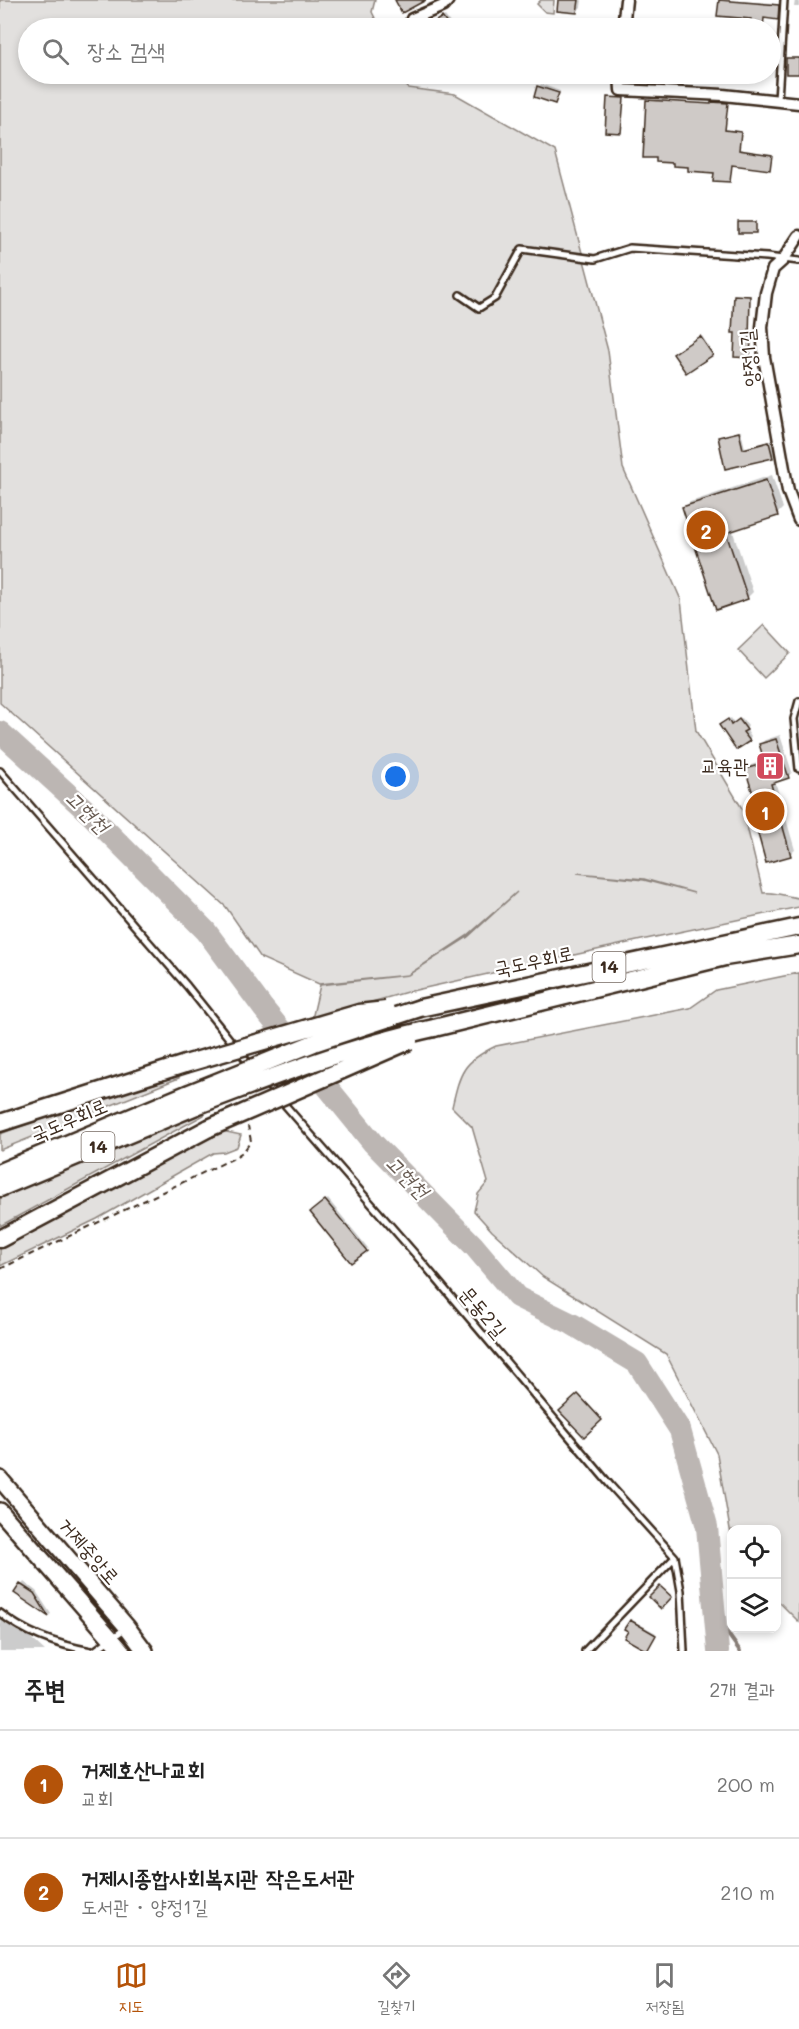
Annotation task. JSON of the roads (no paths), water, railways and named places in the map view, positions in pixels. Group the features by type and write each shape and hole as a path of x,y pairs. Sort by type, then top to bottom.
{"highway":[{"name":"국도우회로","path":"420,1008 799,927"},
{"name":"국도우회로","path":"434,1028 725,957 799,945"},
{"path":"0,1123 185,1064 359,1013 420,1008"},
{"name":"14","path":"192,1100 314,1042 420,1008"},
{"path":"0,1239 209,1128 399,1046 434,1028"},
{"name":"14","path":"192,1100 385,1039 434,1028"},
{"name":"국도우회로","path":"0,1172 192,1100"},
{"name":"국도우회로","path":"0,1188 192,1100"}],"main road":[{"name":"거제중앙로","path":"0,1479 145,1651"},
{"name":"거제중앙로","path":"0,1511 122,1651"}],"street":[{"path":"413,18 443,6 448,0"},
{"path":"624,18 626,0"},
{"path":"621,84 621,90 723,95 799,103"},
{"name":"양정1길","path":"799,236 783,260 773,269 766,293 762,327 763,347 788,491 799,520"}],"lane":[{"path":"781,50 784,0"},
{"path":"778,101 779,84"},
{"path":"460,295 479,308 495,298 522,249 595,259 630,248 799,261"},
{"path":"799,701 794,719 799,769"},
{"name":"문동2길","path":"0,771 187,986 293,1115 416,1255 611,1486 675,1557"},
{"path":"585,1651 675,1557"},
{"path":"675,1557 681,1591 684,1651"},
{"path":"0,1613 40,1637 72,1648 92,1651 127,1627"}],"waterway":[{"name":"고현천","path":"0,732 90,814 206,931 263,1008 373,1143 474,1246 517,1297 572,1324 637,1363 680,1430 707,1527 718,1651"},
{"path":"715,1616 740,1651"}],"place":[{"name":"거제시종합사회복지관 작은도서관","path":"706,530"},
{"name":"교육관","path":"770,766"},
{"name":"거제호산나교회","path":"765,811"}]}
